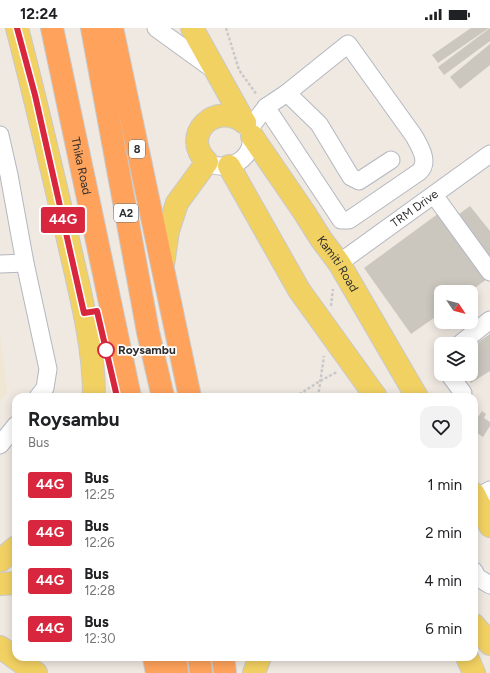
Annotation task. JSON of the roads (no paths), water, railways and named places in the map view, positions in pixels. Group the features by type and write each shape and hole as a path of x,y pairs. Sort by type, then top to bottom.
{"highway":[{"path":"44,28 91,312 116,393"},
{"name":"Thika Road","path":"52,28 129,393"},
{"name":"A2","path":"92,28 147,325 162,393"},
{"name":"8","path":"112,28 189,393"},
{"path":"155,661 157,673"},
{"path":"176,661 177,673"},
{"path":"199,661 201,673"},
{"path":"224,661 225,673"}],"main road":[{"path":"17,28 91,312 94,393"},
{"path":"192,28 248,130"},
{"path":"163,270 168,231 177,203 207,162 200,153 197,141 203,125 212,118 224,115 240,119 248,130"},
{"name":"Kamiti Road","path":"248,130 304,212 320,239 339,263 415,393"},
{"path":"229,166 299,290 373,393"},
{"path":"480,494 490,526"},
{"path":"0,561 12,550"},
{"path":"0,569 12,564"},
{"path":"0,584 12,583"},
{"path":"478,630 490,644"},
{"path":"0,646 12,655"},
{"path":"20,661 36,673"},
{"path":"254,673 258,661"},
{"path":"469,661 475,673 490,668"}],"street":[{"path":"156,28 215,71"},
{"path":"207,162 217,167 229,166 241,160 246,155 248,130 263,103 287,92 348,44 414,136 422,151 425,163 419,172 350,220 340,220 263,103"},
{"path":"287,92 319,124 351,177 359,181 391,160"},
{"path":"0,135 4,175 48,369 45,388 41,393"},
{"name":"TRM Drive","path":"339,263 490,154"},
{"path":"434,195 490,272"},
{"path":"376,202 392,225"},
{"path":"0,264 25,264"},
{"path":"469,337 490,320"},
{"path":"454,381 463,393"},
{"path":"0,445 12,430"}],"place":[{"name":"Roysambu","path":"106,350"}]}
